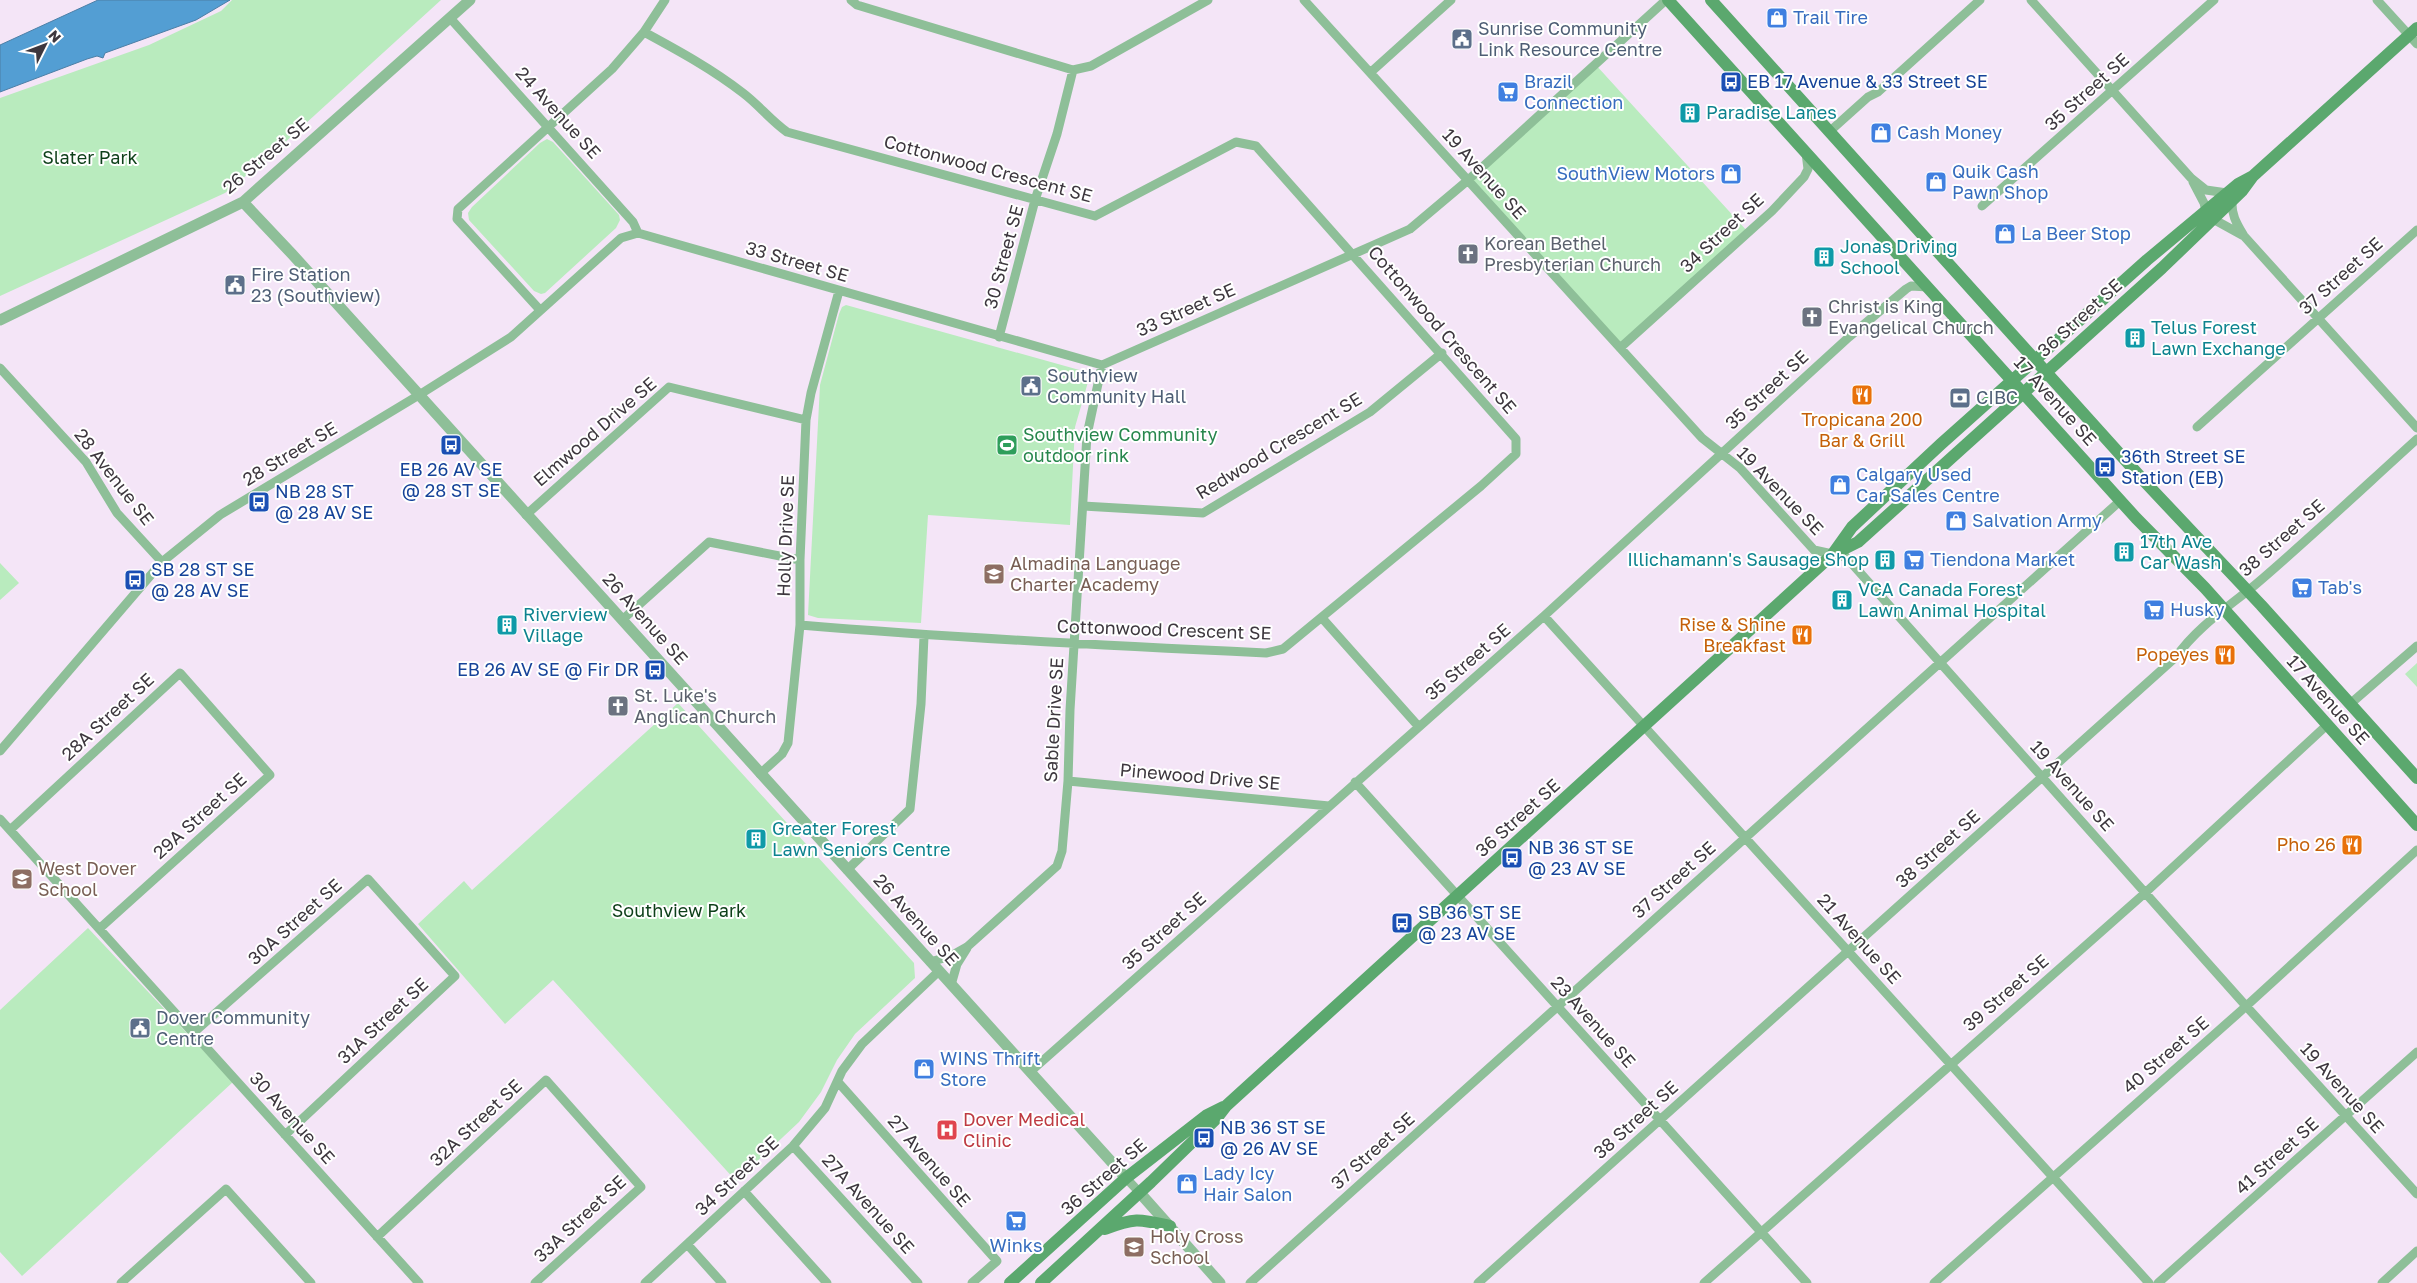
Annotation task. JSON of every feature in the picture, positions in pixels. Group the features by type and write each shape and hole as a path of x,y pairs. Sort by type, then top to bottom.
{"main road":[{"name":"17 Avenue SE","path":"1667,0 2120,501 2223,609 2417,824"},
{"name":"17 Avenue SE","path":"1711,0 2152,489 2248,590 2417,778"},
{"name":"36 Street SE","path":"1832,555 1858,542 2047,372 2230,197 2238,184 2253,176 2414,36"},
{"name":"36 Street SE","path":"1041,1283 1140,1193 1216,1119 1226,1106 1832,555 1852,527 2012,380 2210,215"},
{"name":"36 Street SE","path":"1010,1283 1126,1178 1207,1115 1226,1106"},
{"path":"1098,1232 1127,1220 1137,1219 1170,1226"}],"street":[{"name":"26 Street SE","path":"0,320 243,202 470,0"},
{"path":"540,310 457,219 458,209 547,126 587,93 644,32 665,0"},
{"path":"850,0 857,5 1073,70 1091,66 1208,0"},
{"name":"19 Avenue SE","path":"1304,0 1702,438 1740,468 1814,550 1846,557 2246,1006 2417,1194"},
{"path":"1371,72 1451,0"},
{"name":"33 Street SE","path":"638,233 1102,365 1410,229 1467,181 1667,0"},
{"path":"1829,132 1868,97 1878,92 1980,0"},
{"path":"2031,0 2191,178 2206,190 2230,197 2231,210 2244,236 2417,428"},
{"name":"35 Street SE","path":"1982,206 2214,0"},
{"path":"2377,0 2414,36"},
{"name":"24 Avenue SE","path":"450,18 634,222 638,233"},
{"name":"Cottonwood Crescent SE","path":"644,32 708,67 746,95 772,121 787,132 1095,216 1236,142 1256,146 1442,353 1516,439 1516,454 1482,486 1283,649 1266,653 1074,644 924,636 800,625"},
{"name":"30 Street SE","path":"999,337 1036,200 1057,134 1073,70"},
{"name":"34 Street SE","path":"1620,348 1772,211 1804,177 1808,169 1806,153"},
{"path":"2191,178 2210,215 2244,236"},
{"name":"26 Avenue SE","path":"243,202 1220,1283"},
{"name":"37 Street SE","path":"2197,427 2417,230"},
{"name":"28 Street SE","path":"0,751 162,562 220,515 419,395 510,337 621,238 638,233"},
{"name":"35 Street SE","path":"1030,1072 1544,616 1906,289 1911,286 1928,287"},
{"name":"Holly Drive SE","path":"760,774 782,754 788,743 800,625 800,560 806,420 811,393 839,291"},
{"name":"Redwood Crescent SE","path":"1083,506 1203,513 1370,412 1442,353"},
{"name":"Sable Drive SE","path":"930,962 951,956 967,947 1057,866 1062,851 1068,781 1074,644 1087,435 1102,365"},
{"name":"28 Avenue SE","path":"0,368 86,462 118,514 162,562"},
{"name":"Elmwood Drive SE","path":"526,515 668,387 806,420"},
{"name":"38 Street SE","path":"1478,1283 2176,657 2188,640 2248,590 2417,439"},
{"name":"37 Street SE","path":"1250,1283 2120,501"},
{"path":"622,620 709,542 800,560"},
{"name":"21 Avenue SE","path":"1544,616 2149,1283"},
{"path":"1322,618 1418,728"},
{"path":"847,870 910,809 921,704 924,636"},
{"path":"2350,704 2417,646"},
{"name":"28A Street SE","path":"10,830 180,673 224,722"},
{"name":"29A Street SE","path":"99,929 270,775 224,722"},
{"name":"39 Street SE","path":"1704,1283 2145,893 2327,725"},
{"name":"Pinewood Drive SE","path":"1068,781 1329,806"},
{"name":"23 Avenue SE","path":"1355,782 1807,1283"},
{"name":"30 Avenue SE","path":"0,819 419,1283"},
{"name":"40 Street SE","path":"1934,1283 2246,1006 2417,850"},
{"name":"30A Street SE","path":"193,1033 368,879 412,927"},
{"name":"31A Street SE","path":"285,1135 455,976 412,927"},
{"name":"Sable Drive SE","path":"951,985 958,964 967,947"},
{"path":"838,1082 842,1071 862,1044 939,972"},
{"name":"41 Street SE","path":"2158,1283 2417,1052"},
{"name":"32A Street SE","path":"377,1237 546,1080 593,1132"},
{"name":"34 Street SE","path":"644,1283 793,1146 814,1124 838,1082"},
{"name":"27 Avenue SE","path":"838,1082 996,1261 972,1283"},
{"name":"33A Street SE","path":"535,1283 641,1187 593,1132"},
{"name":"27A Avenue SE","path":"793,1146 918,1283"},
{"path":"121,1283 226,1189 311,1283"},
{"path":"744,1191 828,1283"},
{"path":"687,1244 722,1283"},
{"path":"2382,1283 2417,1251"}],"green space":[{"name":"Slater Park","path":"232,0 441,0 270,156 225,193 0,296 0,98 149,45 221,11"},
{"path":"1595,64 1748,232 1620,348 1467,181"},
{"path":"547,139 553,142 619,215 620,220 616,228 545,293 541,294 534,291 469,220 468,213 472,207 540,143"},
{"path":"846,305 1083,371 1088,382 1075,427 1070,525 928,515 921,623 818,618 808,615 820,385 839,314 842,307"},
{"path":"0,563 19,583 0,600"},
{"path":"2417,663 2417,687 2405,674"},
{"name":"Southview Park","path":"678,703 914,963 915,978 855,1034 837,1060 821,1092 799,1122 736,1181 553,980 505,1024 418,924 464,881 472,890"},
{"path":"88,928 233,1082 22,1276 0,1252 0,1010"}],"water":[{"path":"98,0 230,0 196,20 105,53 103,58 97,56 87,59 0,92 0,45"}],"place":[{"name":"Trail Tire","path":"1777,18"},
{"name":"Sunrise Community Link Resource Centre","path":"1462,39"},
{"name":"EB 17 Avenue & 33 Street SE","path":"1731,82"},
{"name":"Brazil Connection","path":"1508,92"},
{"name":"Paradise Lanes","path":"1690,113"},
{"name":"Cash Money","path":"1881,133"},
{"name":"SouthView Motors","path":"1731,174"},
{"name":"Quik Cash Pawn Shop","path":"1936,182"},
{"name":"La Beer Stop","path":"2005,234"},
{"name":"Korean Bethel Presbyterian Church","path":"1468,254"},
{"name":"Jonas Driving School","path":"1824,257"},
{"name":"Fire Station 23 (Southview)","path":"235,285"},
{"name":"Christ is King Evangelical Church","path":"1812,317"},
{"name":"Telus Forest Lawn Exchange","path":"2135,338"},
{"name":"Southview Community Hall","path":"1031,386"},
{"name":"Tropicana 200 Bar & Grill","path":"1862,395"},
{"name":"CIBC","path":"1960,398"},
{"name":"EB 26 AV SE @ 28 ST SE","path":"451,445"},
{"name":"Southview Community outdoor rink","path":"1007,445"},
{"name":"36th Street SE Station (EB)","path":"2105,467"},
{"name":"Calgary Used Car Sales Centre","path":"1840,485"},
{"name":"NB 28 ST @ 28 AV SE","path":"259,502"},
{"name":"Salvation Army","path":"1956,521"},
{"name":"17th Ave Car Wash","path":"2124,552"},
{"name":"Illichamann's Sausage Shop","path":"1885,560"},
{"name":"Tiendona Market","path":"1914,560"},
{"name":"Almadina Language Charter Academy","path":"994,574"},
{"name":"SB 28 ST SE @ 28 AV SE","path":"135,580"},
{"name":"Tab's","path":"2302,588"},
{"name":"VCA Canada Forest Lawn Animal Hospital","path":"1842,600"},
{"name":"Husky","path":"2154,610"},
{"name":"Riverview Village","path":"507,625"},
{"name":"Rise & Shine Breakfast","path":"1802,635"},
{"name":"Popeyes","path":"2225,655"},
{"name":"EB 26 AV SE @ Fir DR","path":"655,670"},
{"name":"St. Luke's Anglican Church","path":"618,706"},
{"name":"Greater Forest Lawn Seniors Centre","path":"756,839"},
{"name":"Pho 26","path":"2352,845"},
{"name":"NB 36 ST SE @ 23 AV SE","path":"1512,858"},
{"name":"West Dover School","path":"22,879"},
{"name":"SB 36 ST SE @ 23 AV SE","path":"1402,923"},
{"name":"Dover Community Centre","path":"140,1028"},
{"name":"WINS Thrift Store","path":"924,1069"},
{"name":"Dover Medical Clinic","path":"947,1130"},
{"name":"NB 36 ST SE @ 26 AV SE","path":"1204,1138"},
{"name":"Lady Icy Hair Salon","path":"1187,1184"},
{"name":"Winks","path":"1016,1221"},
{"name":"Holy Cross School","path":"1134,1247"}]}
